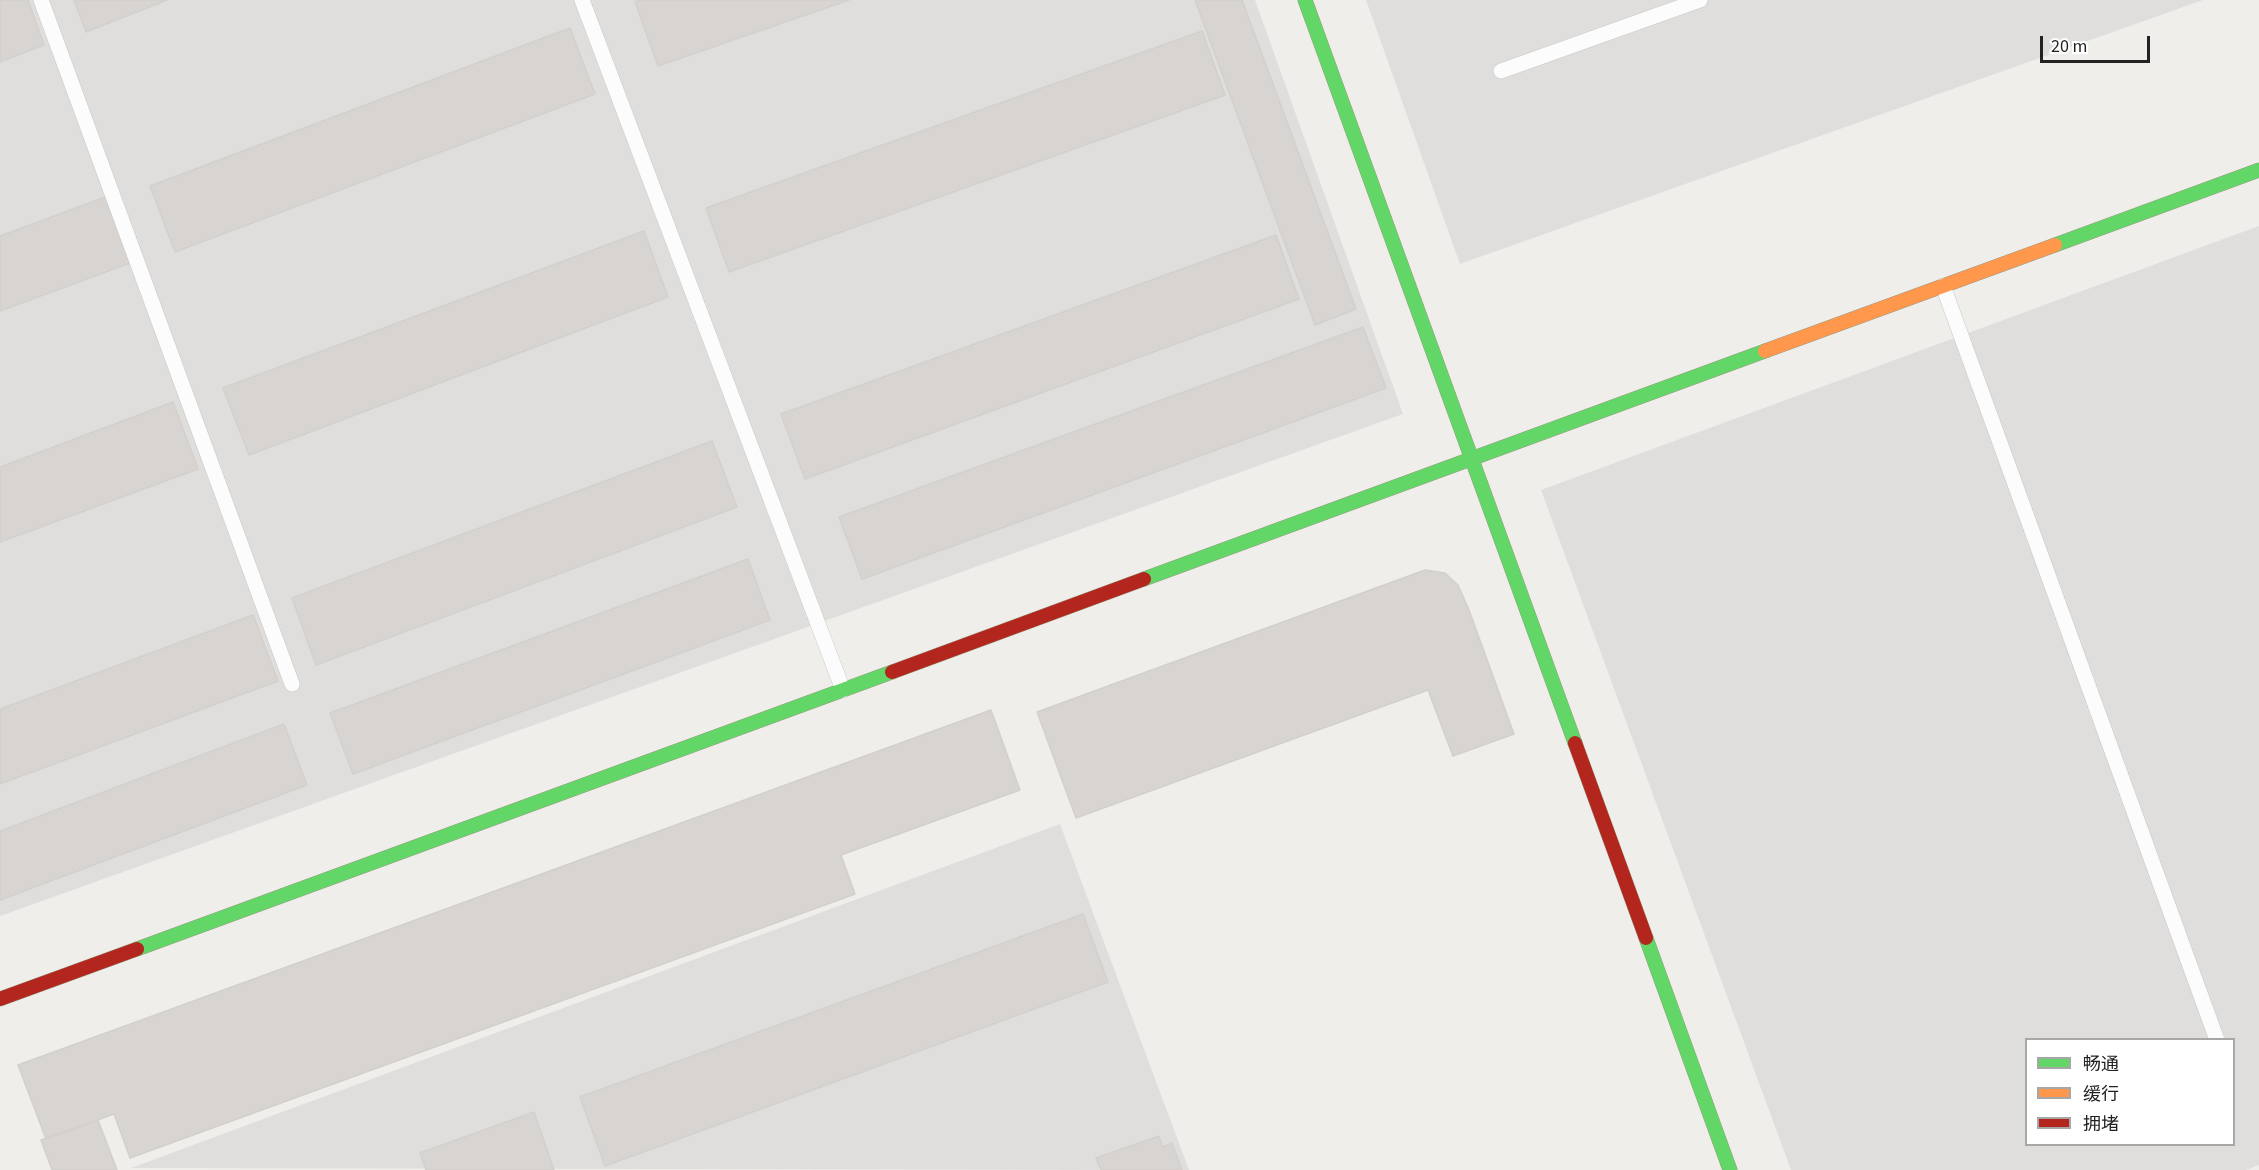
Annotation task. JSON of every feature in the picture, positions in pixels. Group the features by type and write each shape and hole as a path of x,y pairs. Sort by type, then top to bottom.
{"street":[{"path":"1305,0 1730,1170"},
{"path":"0,999 2259,171"}],"lane":[{"path":"41,0 292,684"},
{"path":"582,0 843,690"},
{"path":"1501,71 1700,0"},
{"path":"1943,286 2216,1038"}],"shaded area":[{"path":"0,0 1255,0 1403,414 0,916"},
{"path":"1366,0 2203,0 1460,264"},
{"path":"2259,226 2259,1165 2246,1170 1791,1170 1541,490"},
{"path":"1060,824 1189,1170 131,1168"}],"building":[{"path":"0,0 28,0 44,45 0,62"},
{"path":"74,0 167,0 86,32"},
{"path":"641,0 849,0 658,66 635,2"},
{"path":"1195,0 1242,0 1356,309 1315,325"},
{"path":"570,28 595,94 175,252 150,186"},
{"path":"1202,31 1225,95 729,272 706,208"},
{"path":"108,196 133,262 0,311 0,236"},
{"path":"644,231 668,297 249,455 223,388"},
{"path":"1276,235 1299,299 805,479 781,414"},
{"path":"1363,327 1386,388 862,579 839,517"},
{"path":"173,402 198,469 0,542 0,467"},
{"path":"712,441 737,507 316,665 292,598"},
{"path":"748,559 770,620 353,774 330,713"},
{"path":"1425,570 1445,573 1458,585 1514,734 1453,756 1428,690 1076,818 1037,712"},
{"path":"253,615 278,681 0,784 0,709"},
{"path":"991,710 1020,790 841,855 855,894 130,1158 114,1114 46,1139 18,1065"},
{"path":"284,724 307,785 0,900 0,831"},
{"path":"1083,914 1108,982 605,1166 580,1097"},
{"path":"534,1112 554,1170 426,1170 420,1153"},
{"path":"98,1120 117,1170 52,1170 41,1140"},
{"path":"1159,1136 1163,1147 1172,1143 1182,1170 1101,1170 1096,1158"}],"traffic: fast":[{"path":"1305,0 1575,743"},
{"path":"2055,245 2259,170"},
{"path":"1144,579 1765,351"},
{"path":"137,949 892,672"},
{"path":"1646,938 1730,1170"}],"traffic: slow":[{"path":"1765,351 2055,245"}],"traffic: jam":[{"path":"892,672 1144,579"},
{"path":"1575,743 1646,938"},
{"path":"0,999 137,949"}]}
